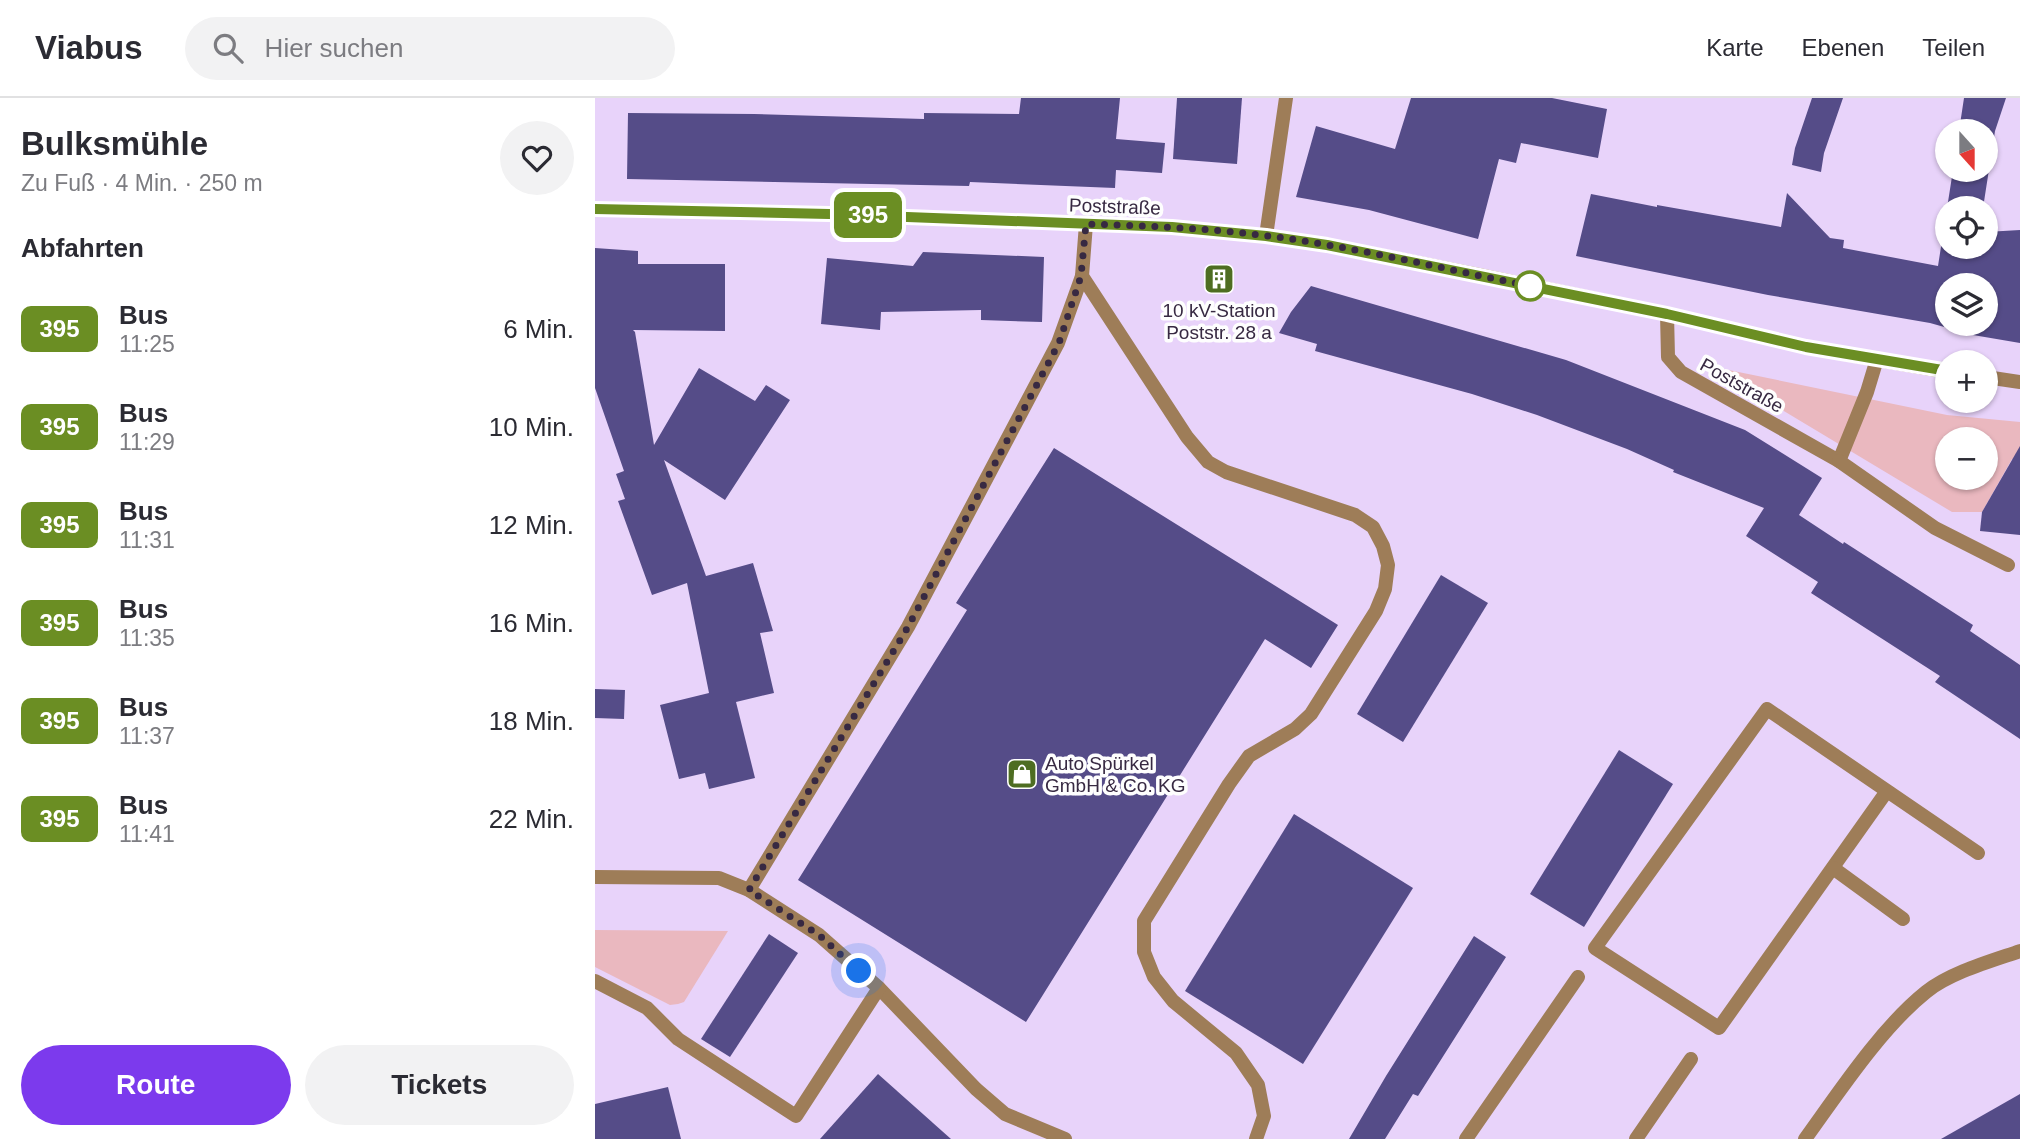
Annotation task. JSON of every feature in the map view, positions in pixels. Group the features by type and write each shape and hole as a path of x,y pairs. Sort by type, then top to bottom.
{"street":[{"path":"1266,236 1286,98"},
{"name":"Poststraße","path":"595,209 829,214 1172,227 1266,236 1327,245 1667,314 1806,347 1935,370"},
{"path":"749,890 914,614 1059,343 1081,276 1086,224"},
{"path":"1081,276 1187,437 1208,462 1226,472 1355,515 1373,527 1383,546 1388,565 1385,589 1376,611 1311,714 1295,729 1249,756 1144,921 1143,952 1154,977 1173,1001 1236,1054 1258,1085 1263,1116 1256,1139"},
{"name":"Poststraße","path":"1667,314 1668,357 1681,372 1839,461 1935,528 2008,565"},
{"path":"1839,461 1867,392 1877,359"},
{"path":"1998,379 2020,382"},
{"path":"1887,791 1719,1028 1595,948 1767,709 1887,791 1977,853"},
{"path":"1833,868 1903,919"},
{"path":"595,877 719,878 749,890 819,935 879,988 976,1089 1005,1114 1065,1139"},
{"path":"1805,1139 1892,1025 1927,991 1961,973 2020,951"},
{"path":"1466,1139 1578,977"},
{"path":"595,981 647,1008 678,1039 796,1116 879,988"},
{"path":"1636,1139 1691,1059"}],"shaded area":[{"path":"1709,366 1935,413 2020,422 2020,460 2012,459 1998,484 1998,427 1935,427 1935,490 1994,490 1982,512 1952,512"},
{"path":"595,930 728,931 684,1002 670,1005 595,967"}],"building":[{"path":"1021,98 1120,98 1116,139 1165,143 1162,173 1116,170 1115,188 970,182 969,186 627,179 628,113 924,119 924,113 1019,114"},
{"path":"1177,98 1242,98 1237,164 1173,159"},
{"path":"1411,98 1552,98 1607,109 1598,158 1521,143 1516,163 1499,159 1478,239 1369,210 1296,197 1316,126 1395,149"},
{"path":"1812,98 1843,98 1824,153 1821,172 1792,165"},
{"path":"1964,98 2006,98 1999,119 1961,119"},
{"path":"1951,182 1987,182 1985,196 1949,196"},
{"path":"1787,193 1830,238 1844,240 1843,248 1938,266 1939,259 1998,259 1998,231 2020,230 2020,343 1979,336 1998,336 1998,273 1935,273 1935,324 1768,295 1576,256 1591,194 1781,227"},
{"path":"595,248 638,251 638,264 725,264 725,331 633,330 654,445 699,368 755,401 766,385 790,400 725,500 664,460 706,576 753,563 773,631 760,633 774,693 736,702 755,778 709,789 705,773 679,779 660,705 709,693 687,583 652,595 618,501 625,499 616,474 624,471 595,388"},
{"path":"923,252 1044,257 1042,322 981,320 981,310 881,312 880,330 821,324 827,258 913,266"},
{"path":"1311,286 1566,360 1745,430 1822,478 1799,515 1973,625 1970,631 2020,665 2020,739 1935,682 1940,676 1811,593 1818,582 1746,536 1764,508 1673,472 1674,470 1627,449 1537,415 1472,394 1315,351 1317,344 1279,333"},
{"path":"2020,446 2020,535 1980,531 1982,512 1995,490 1998,490 1998,484"},
{"name":"Auto Spürkel GmbH & Co. KG","path":"1054,448 1338,625 1311,668 1265,639 1026,1022 798,880 967,610 956,603"},
{"path":"1441,575 1488,603 1403,742 1357,714"},
{"path":"595,689 625,690 624,719 595,718"},
{"path":"1619,750 1673,784 1584,927 1530,894"},
{"path":"1294,814 1413,888 1303,1064 1185,991"},
{"path":"769,934 798,953 730,1057 701,1039"},
{"path":"1474,936 1506,957 1418,1096 1413,1094 1385,1139 1349,1139 1386,1076"},
{"path":"878,1074 951,1139 820,1139"},
{"path":"668,1087 681,1139 595,1139 595,1104"},
{"path":"2020,1094 2020,1139 1941,1139"}],"bus line":[{"name":"395","path":"595,209 829,214 1172,227 1266,236 1327,245 1667,314 1806,347 1935,369"}],"place":[{"name":"10 kV-Station Poststr. 28 a","path":"1219,279"},
{"name":"Auto Spürkel GmbH & Co. KG","path":"1022,774"}],"route":[{"path":"859,971 819,935 749,890 908,627 1059,343 1081,276 1086,224 1172,227 1266,236 1327,245 1530,286"}]}
